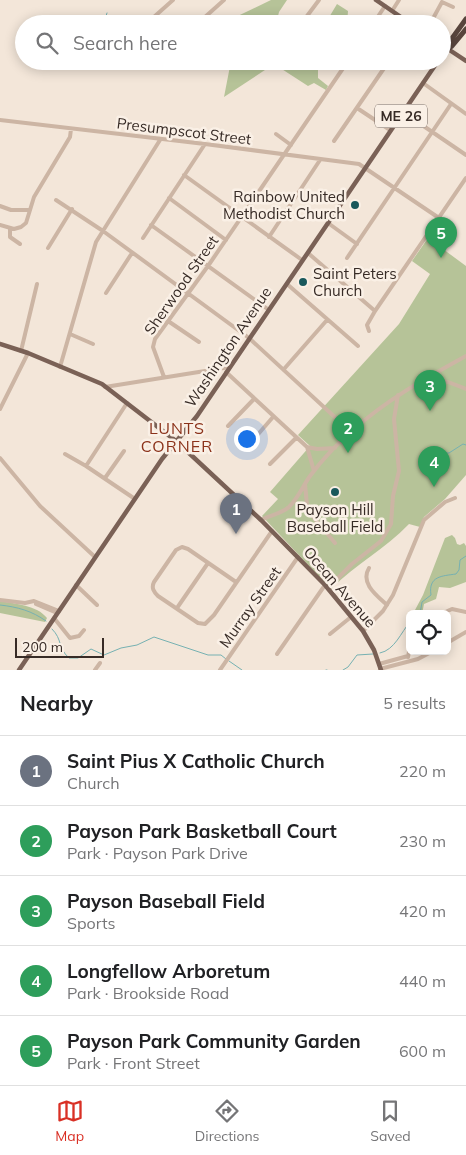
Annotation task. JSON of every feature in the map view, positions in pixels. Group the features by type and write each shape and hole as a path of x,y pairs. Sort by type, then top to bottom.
{"highway":[{"path":"451,40 466,19"},
{"path":"451,46 466,29"}],"main road":[{"path":"376,0 398,15"},
{"path":"451,51 466,62"},
{"name":"Washington Avenue","path":"19,670 135,499 176,441 197,416 432,70"},
{"name":"Ocean Avenue","path":"0,344 28,353 105,387 176,441 261,520 326,587 363,631 374,650 380,668"}],"street":[{"path":"156,15 173,0"},
{"path":"208,15 224,0"},
{"path":"308,15 319,0"},
{"path":"392,11 399,0"},
{"path":"435,15 442,2 453,7"},
{"path":"379,15 385,6"},
{"name":"Sherwood Street","path":"164,377 152,344 208,266 342,70"},
{"path":"334,141 383,70"},
{"path":"423,83 466,114"},
{"path":"347,258 451,104"},
{"path":"357,108 390,130"},
{"path":"403,112 466,155"},
{"name":"Presumpscot Street","path":"0,120 359,164 439,218"},
{"path":"0,225 10,229 20,227 26,223 34,197 70,137 71,129"},
{"path":"276,134 291,144"},
{"path":"60,367 94,246 160,140"},
{"path":"143,238 205,144"},
{"path":"269,237 320,160"},
{"path":"184,175 302,260"},
{"path":"369,331 368,326 375,311 466,178"},
{"path":"169,198 226,240"},
{"path":"56,200 72,209 250,338 351,432"},
{"path":"0,206 11,210 30,210"},
{"path":"48,248 72,209"},
{"path":"328,223 356,244"},
{"path":"151,225 269,310"},
{"path":"10,229 10,237 20,244"},
{"path":"308,252 375,311"},
{"path":"106,293 132,253"},
{"path":"21,351 37,284"},
{"path":"287,284 358,346"},
{"path":"168,320 199,342"},
{"path":"284,369 328,320"},
{"path":"70,334 93,344"},
{"path":"0,409 28,353"},
{"path":"261,520 287,508 314,471 372,413 422,380 466,356"},
{"path":"105,387 230,367"},
{"path":"226,372 307,447 317,449 335,448"},
{"path":"422,380 448,382 466,389"},
{"path":"277,654 326,587 381,542 391,524 393,496 400,471 394,419 398,395"},
{"path":"228,426 254,399"},
{"path":"86,466 127,403"},
{"path":"248,446 273,417"},
{"path":"270,464 296,438"},
{"path":"307,447 314,471"},
{"path":"105,478 124,451"},
{"path":"65,454 135,499"},
{"path":"0,458 40,506 95,557"},
{"path":"305,484 307,505 310,513 335,543"},
{"path":"363,631 376,619 396,590 424,520 444,502 455,498"},
{"path":"236,582 185,547 176,550 152,586 156,594 198,623 205,624 214,615 272,531"},
{"name":"Murray Street","path":"220,670 298,557"},
{"path":"177,608 208,564"},
{"path":"369,568 365,578 367,583 387,605"},
{"path":"76,585 97,605"},
{"path":"0,600 42,603 57,614 70,638 79,636 84,630"},
{"path":"448,610 452,608 466,612"},
{"path":"330,634 351,617"},
{"path":"451,641 466,632"},
{"path":"380,668 419,655"},
{"path":"95,670 100,663"}],"green space":[{"path":"271,0 287,0 278,15 240,15"},
{"path":"337,4 348,11 348,15 330,15"},
{"path":"229,70 265,70 224,97"},
{"path":"283,70 318,70 318,78 328,86 326,90 314,83 308,86"},
{"path":"428,238 466,266 466,475 445,499 424,517 420,527 409,524 331,589 262,516 278,499 270,492 310,446 298,435 399,324 430,274 412,261"},
{"path":"452,535 457,544 464,543 466,546 466,582 450,588 439,587 436,599 424,604 423,610 415,610 423,595 445,538"},
{"path":"0,601 38,610 47,618 45,622 0,613"}],"waterway":[{"path":"439,455 449,453 463,444 466,445"},
{"path":"421,610 422,602 431,595 434,581 437,578 456,574 459,570 460,560 466,556"},
{"path":"0,605 24,610 46,621"},
{"path":"380,653 394,645 406,628"},
{"path":"52,629 69,658 78,658 91,649 104,655 121,648 137,645 154,637 208,655 221,655 226,659"},
{"path":"343,670 348,667 357,655 373,654"},
{"path":"229,661 242,670"}],"place":[{"name":"Rainbow United Methodist Church","path":"355,205"},
{"name":"Payson Park Community Garden","path":"441,258"},
{"name":"Saint Peters Church","path":"303,282"},
{"name":"Payson Baseball Field","path":"430,411"},
{"name":"Payson Park Basketball Court","path":"348,453"},
{"name":"Longfellow Arboretum","path":"434,487"},
{"name":"Payson Hill Baseball Field","path":"335,492"},
{"name":"Saint Pius X Catholic Church","path":"236,534"}],"district":[{"name":"LUNTS CORNER","path":"177,437"}]}
